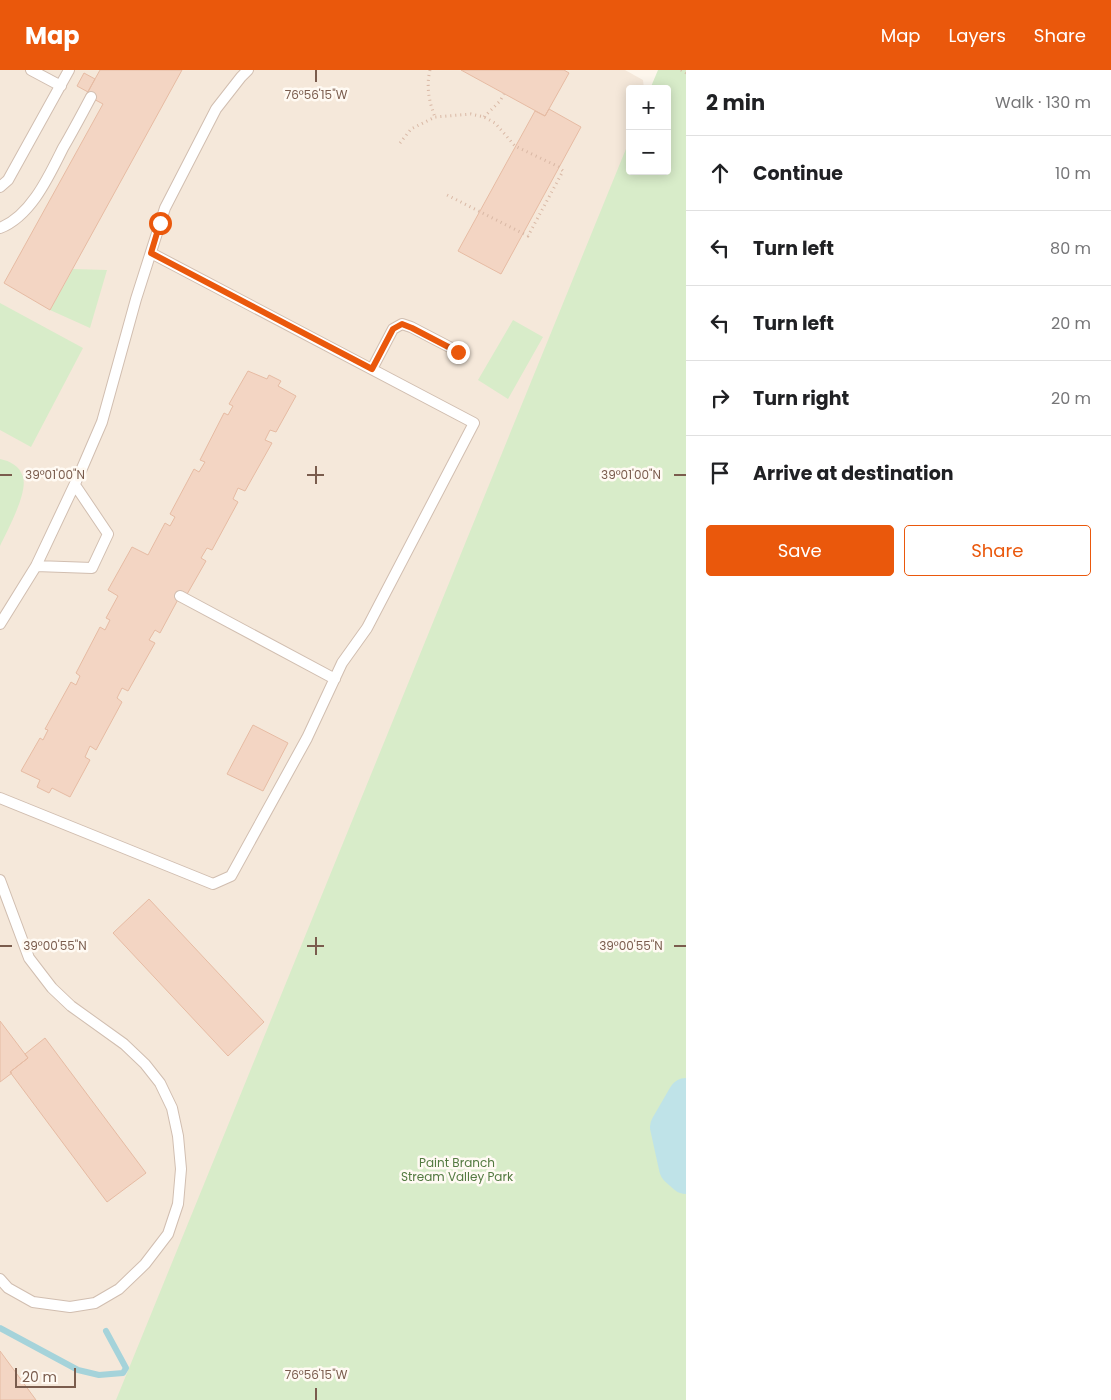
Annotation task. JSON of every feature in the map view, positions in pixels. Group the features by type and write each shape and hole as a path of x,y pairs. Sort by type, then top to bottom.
{"lane":[{"path":"31,70 61,86"},
{"path":"0,187 8,180 69,70"},
{"path":"0,624 36,566 75,485 102,422 136,299 165,208 216,110 248,70"},
{"path":"0,228 7,226 28,207 41,189 91,97"},
{"path":"0,798 213,884 231,876 307,738 342,664 366,628 474,423 151,253"},
{"path":"372,369 393,329 402,324 458,352"},
{"path":"36,566 92,568 108,534 75,485"},
{"path":"180,596 335,679"},
{"path":"0,880 29,958 52,988 71,1006 124,1044 145,1064 160,1083 172,1108 178,1136 180,1169 178,1204 168,1234 145,1264 119,1289 95,1303 70,1307 34,1302 8,1288 0,1279"}],"path":[{"path":"430,70 428,94 435,117"},
{"path":"681,70 686,73"},
{"path":"484,117 500,101 504,94"},
{"path":"400,143 411,129 435,117 471,114 484,117 494,123 515,146 563,171 528,236 447,195"}],"shaded area":[{"path":"0,70 625,70 643,80 644,85 626,85 626,163 121,1400 0,1400"}],"green space":[{"name":"Paint Branch Stream Valley Park","path":"658,70 686,70 686,1400 116,1400 626,149 626,175 671,175 671,85 652,85"},
{"path":"73,269 107,270 90,328 50,310"},
{"path":"0,303 83,348 31,447 0,430"},
{"path":"513,320 543,337 508,399 478,380"},
{"path":"0,459 17,467 22,473 24,484 20,502 0,546"}],"building":[{"path":"100,70 182,70 50,310 4,283 103,104 86,95"},
{"path":"461,70 564,70 569,73 545,116"},
{"path":"84,73 95,79 88,92 77,86"},
{"path":"549,109 581,127 501,274 458,251 535,111 545,116"},
{"path":"248,371 267,379 269,375 281,381 278,386 296,396 276,432 270,430 265,440 272,443 245,491 238,488 233,499 238,502 212,550 207,548 201,558 206,561 186,596 182,592 160,633 155,630 149,640 155,643 128,691 122,688 117,698 122,702 96,750 90,746 85,757 90,760 70,797 52,788 49,793 37,787 40,780 21,771 40,738 43,740 48,730 45,729 71,682 76,685 80,676 76,673 100,627 105,630 110,620 106,618 118,596 108,590 132,547 148,555 165,523 170,526 175,517 170,514 194,469 199,472 205,462 200,460 224,413 228,415 233,406 229,404"},
{"path":"253,725 288,743 263,791 227,774"},
{"path":"149,899 264,1022 228,1056 113,933"},
{"path":"0,1021 28,1058 0,1082"},
{"path":"45,1038 146,1173 107,1202 10,1072 28,1058 25,1054"},
{"path":"0,1351 36,1400 0,1400"}],"waterway":[{"path":"686,1096 668,1127 677,1168 686,1176"},
{"path":"0,1328 78,1370 99,1375 123,1373 126,1368 106,1331"}],"route":[{"path":"160,223 151,253 372,369 393,329 402,324 458,352"}]}
